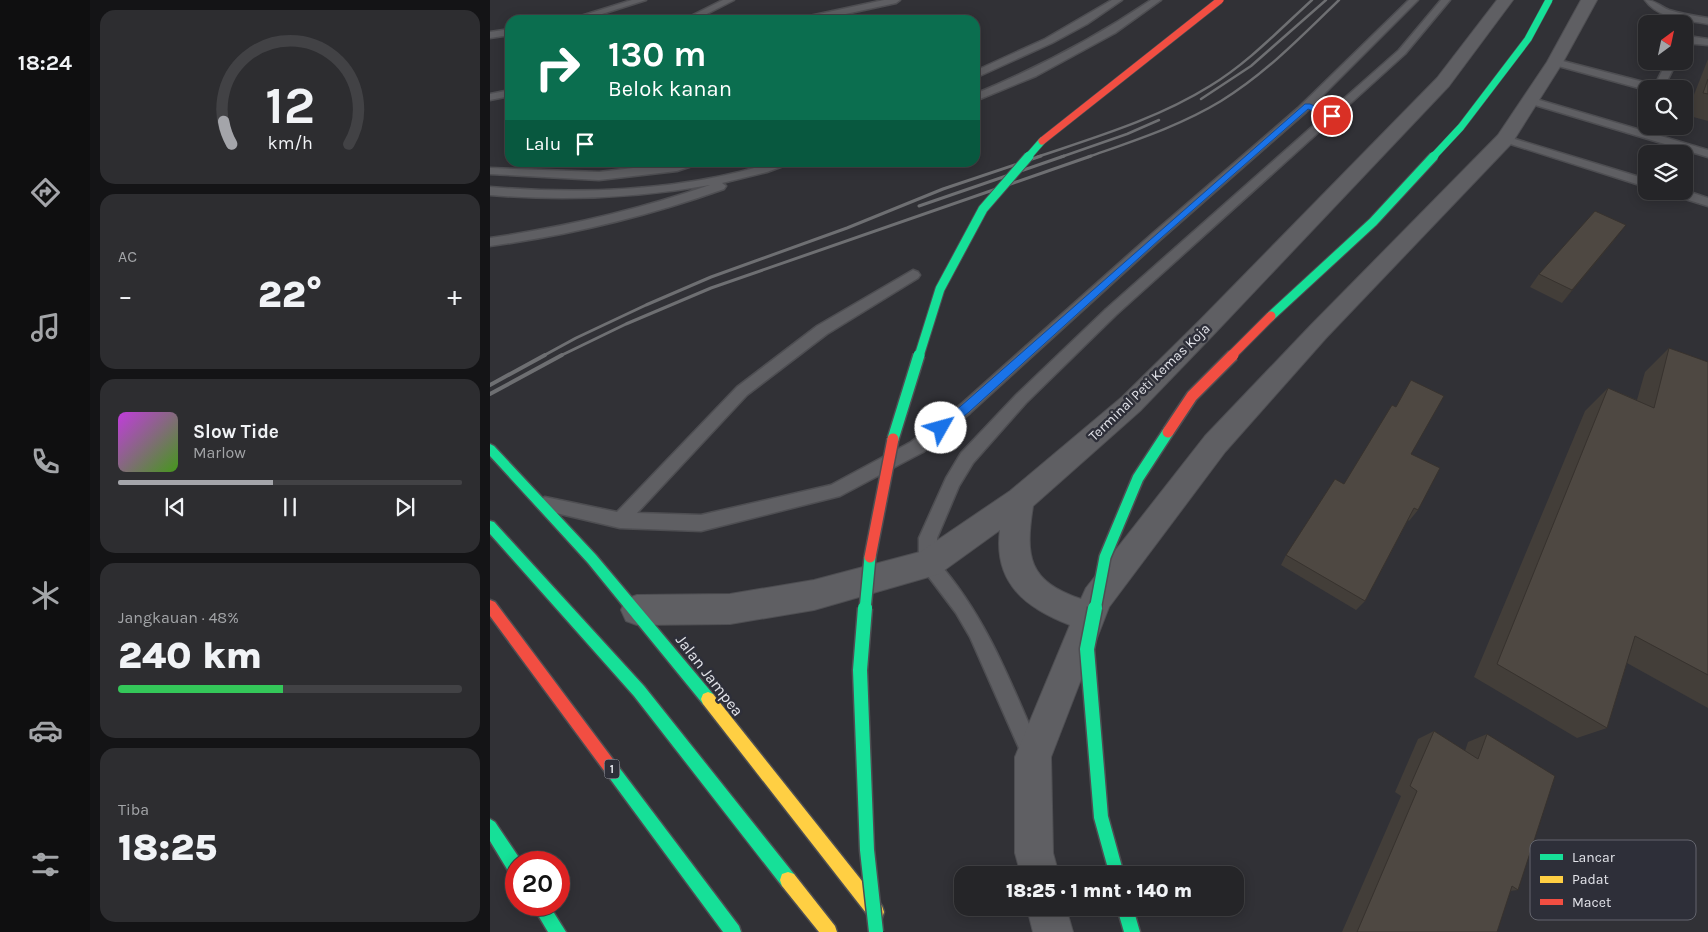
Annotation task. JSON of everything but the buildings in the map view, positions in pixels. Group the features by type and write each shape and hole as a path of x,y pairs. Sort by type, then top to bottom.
{"highway":[{"path":"876,932 867,850 860,670 872,540 895,429 940,289 983,209 1044,139 1220,0"},
{"path":"1115,866 1101,817 1087,650 1105,557 1138,478 1192,396 1276,310 1373,222 1461,127 1528,39 1549,0"},
{"name":"Jalan Jampea","path":"490,449 545,504 637,610 886,924"},
{"path":"490,526 639,691 829,932"},
{"name":"1","path":"490,606 733,932"},
{"path":"490,827 505,851"},
{"path":"547,916 558,932"},
{"path":"1128,916 1132,932"}],"street":[{"name":"Terminal Peti Kemas Koja","path":"637,610 730,609 814,595 928,564 1020,500 1131,404 1208,326 1443,82 1505,0"},
{"path":"1038,866 1034,853 1033,757 1097,598 1215,444 1318,332 1505,139 1555,62 1589,0"},
{"path":"1020,500 1014,549 1021,570 1031,588 1045,600 1088,617"},
{"path":"1049,916 1053,932"}],"lane":[{"path":"590,15 642,0"},
{"path":"698,15 730,0"},
{"path":"828,15 896,0"},
{"path":"980,73 1015,59 1099,13 1118,0"},
{"path":"980,96 1032,74 1112,31 1157,0"},
{"path":"1033,757 1003,687 972,624 955,594 928,564 928,538 952,483 967,458 1021,399 1320,111 1414,0"},
{"path":"545,504 620,520 701,523 834,491 917,447 965,409 1150,243 1320,111 1402,52 1446,0"},
{"path":"1649,0 1652,5 1662,10 1708,21"},
{"path":"490,35 505,33"},
{"path":"1693,40 1708,42"},
{"path":"1555,62 1638,84"},
{"path":"490,97 505,95"},
{"path":"1529,100 1708,154"},
{"path":"1505,139 1638,181"},
{"path":"490,171 598,176 681,167"},
{"path":"490,242 607,221 653,209 776,167"},
{"path":"490,191 566,196 661,189 762,172"},
{"path":"1693,197 1708,202"},
{"path":"620,520 742,391 822,330 912,275"}],"railway":[{"path":"1037,157 1148,118 1190,98 1237,67 1263,46 1312,0"},
{"path":"1201,99 1251,66 1326,0"},
{"path":"1088,157 1173,125 1221,101 1268,67 1339,0"},
{"path":"1061,157 1127,134 1159,120"},
{"path":"543,356 646,305 711,277 847,228 943,189 1041,156"},
{"path":"919,206 1064,156"},
{"path":"561,355 626,324 711,288 1091,156"},
{"path":"490,385 545,355"},
{"path":"490,394 561,355"}],"traffic: fast":[{"path":"1271,316 1373,222 1461,127 1528,39 1549,0"},
{"path":"893,439 940,289 983,209 1042,141"},
{"path":"1115,866 1101,817 1087,649 1105,557 1138,478 1168,432"},
{"path":"490,449 592,559 708,699"},
{"path":"490,526 639,691 788,880"},
{"path":"870,557 860,670 867,850 876,932"},
{"path":"613,771 733,932"},
{"path":"490,827 505,851"},
{"path":"547,916 558,932"},
{"path":"1127,916 1132,932"}],"traffic: slow":[{"path":"708,699 876,912"},
{"path":"788,880 829,932"}],"traffic: jam":[{"path":"1042,141 1220,0"},
{"path":"1168,432 1192,396 1271,316"},
{"path":"870,557 893,439"},
{"path":"490,606 613,771"}],"route":[{"path":"941,428 965,409 1158,236 1307,106 1332,116"}]}
